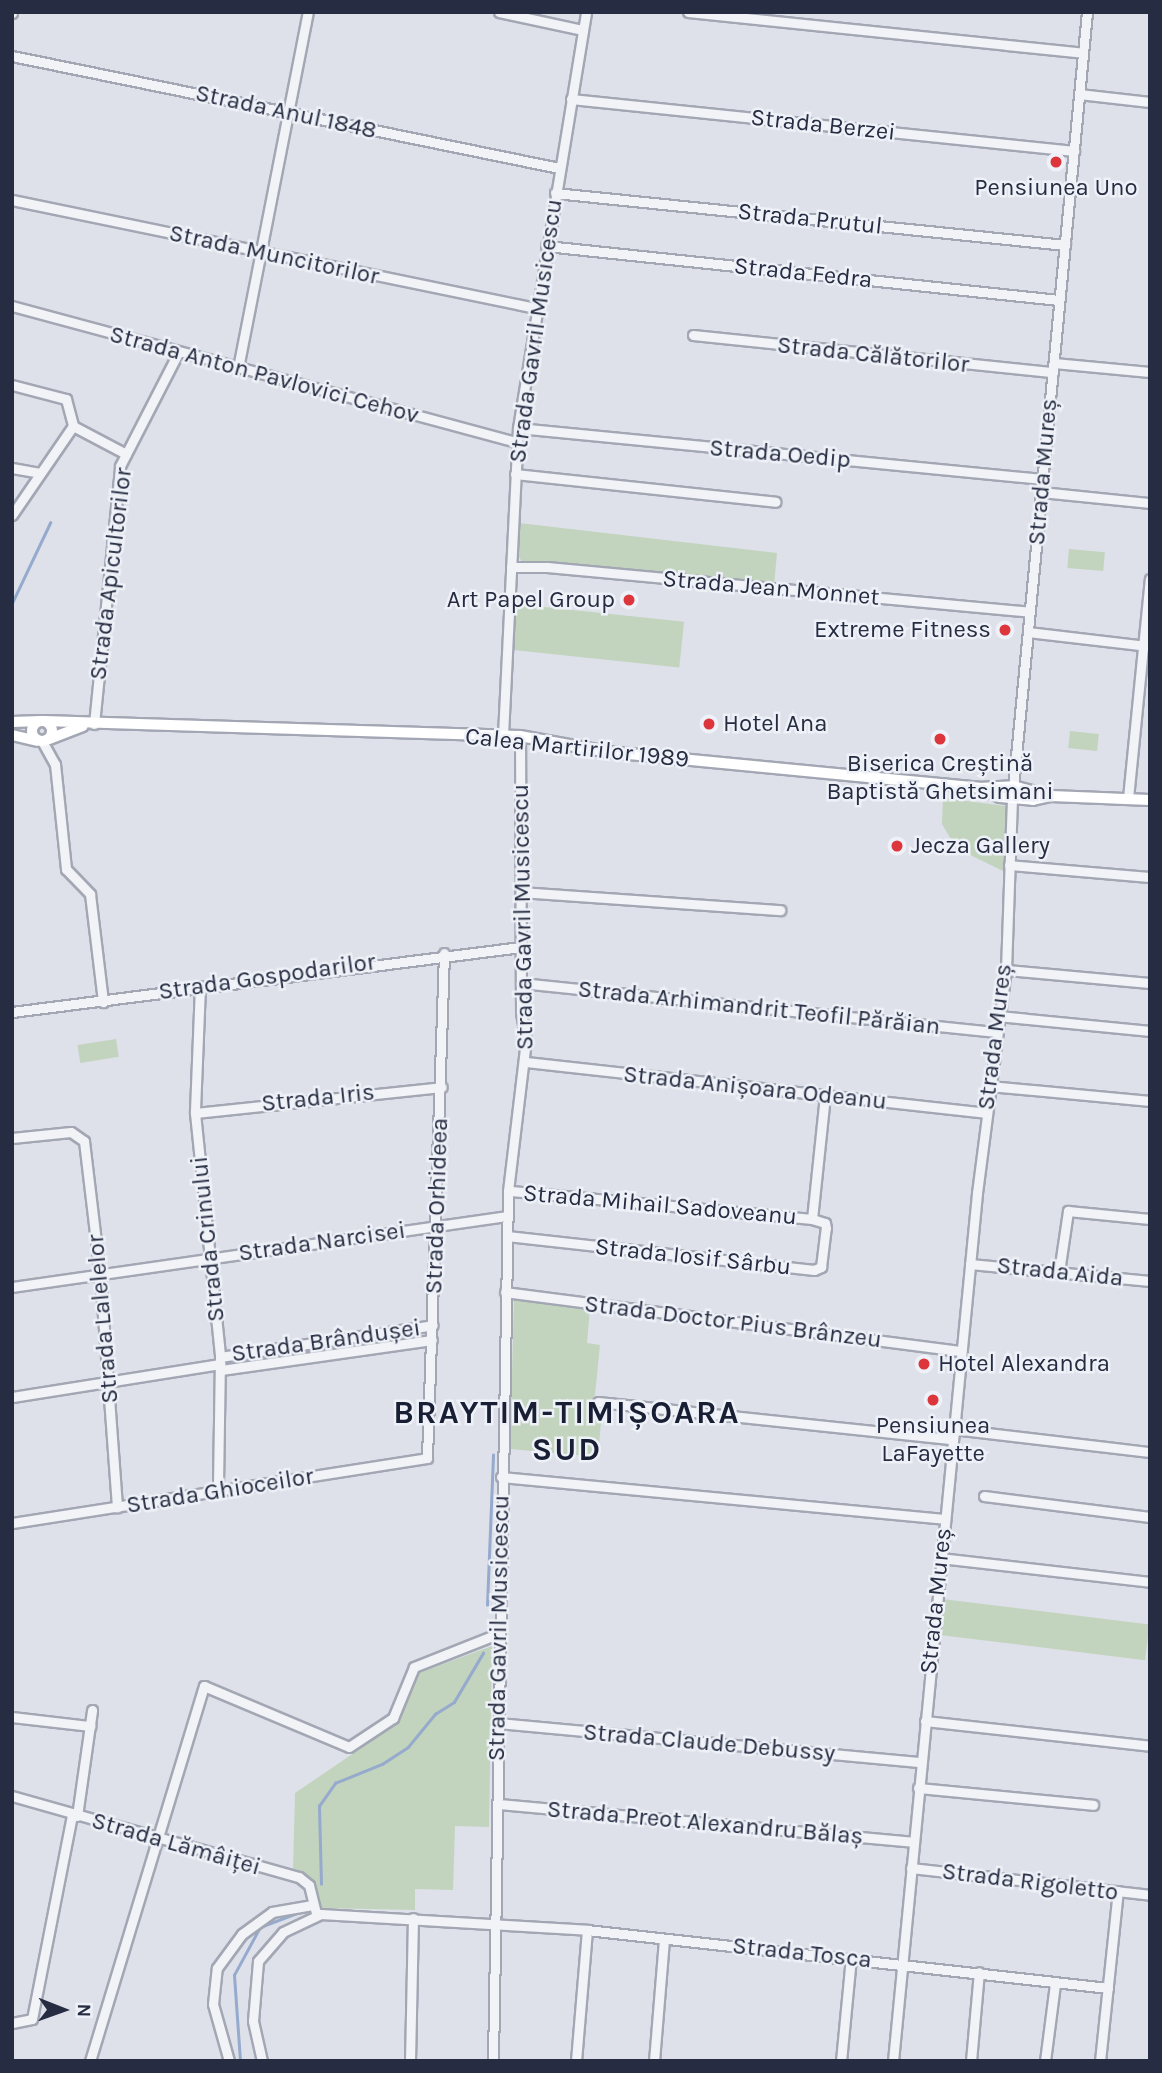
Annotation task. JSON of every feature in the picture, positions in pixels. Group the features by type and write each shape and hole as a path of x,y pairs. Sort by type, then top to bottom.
{"main road":[{"path":"42,721 52,729 43,740 32,730 42,721"},
{"name":"Calea Martirilor 1989","path":"12,722 520,736 608,752 979,788 1013,786 1051,796 1150,800"},
{"name":"Calea Martirilor 1989","path":"43,740 91,724"},
{"path":"12,735 43,740"},
{"name":"Calea Martirilor 1989","path":"979,788 1012,798 1033,800 1051,796"}],"street":[{"path":"238,368 308,12"},
{"path":"499,12 583,30"},
{"name":"Strada Gavril Musicescu","path":"503,736 517,428 586,12"},
{"path":"688,12 1083,52"},
{"name":"Strada Mureș","path":"893,2061 985,1113 1006,970 1013,786 1087,12"},
{"name":"Strada Anul 1848","path":"12,56 559,168"},
{"path":"1079,94 1150,102"},
{"name":"Strada Berzei","path":"571,100 1074,151"},
{"name":"Strada Prutul","path":"555,193 1065,245"},
{"name":"Strada Muncitorilor","path":"12,200 536,308"},
{"name":"Strada Fedra","path":"547,246 1059,299"},
{"name":"Strada Anton Pavlovici Cehov","path":"12,306 178,354 516,442"},
{"name":"Strada Călătorilor","path":"692,335 1053,367 1150,372"},
{"name":"Strada Apicultorilor","path":"91,724 120,466 178,354"},
{"path":"12,385 66,399 73,426 125,454"},
{"path":"12,515 73,426"},
{"name":"Strada Oedip","path":"517,428 1043,479"},
{"path":"12,468 40,473"},
{"path":"515,474 776,502"},
{"path":"1041,492 1150,503"},
{"name":"Strada Jean Monnet","path":"511,567 547,567 1030,612"},
{"path":"1128,798 1147,646 1150,579"},
{"path":"1028,632 1147,646"},
{"name":"Strada Gavril Musicescu","path":"493,2061 507,1216 526,1062 522,983 520,736"},
{"path":"43,740 55,764 66,869 90,894 103,1002"},
{"path":"1009,865 1150,877"},
{"path":"521,892 780,910"},
{"name":"Strada Gospodarilor","path":"12,1012 103,1002 444,953 522,947"},
{"name":"Strada Orhideea","path":"427,1458 442,1087 444,953"},
{"path":"1006,970 1150,983"},
{"name":"Strada Arhimandrit Teofil Părăian","path":"522,983 996,1032"},
{"name":"Strada Crinului","path":"200,986 195,1113 220,1363 218,1491"},
{"path":"998,1016 1150,1031"},
{"name":"Strada Anișoara Odeanu","path":"526,1062 985,1113"},
{"path":"989,1086 1150,1101"},
{"name":"Strada Iris","path":"195,1113 442,1087"},
{"path":"812,1219 825,1096"},
{"name":"Strada Lalelelor","path":"12,1138 79,1134 100,1275 117,1507"},
{"name":"Strada Mihail Sadoveanu","path":"508,1191 812,1219"},
{"path":"1059,1272 1068,1211 1150,1219"},
{"name":"Strada Narcisei","path":"12,1287 507,1216"},
{"name":"Strada Iosif Sârbu","path":"507,1236 818,1270 826,1228 825,1223 812,1219"},
{"name":"Strada Aida","path":"970,1264 1150,1281"},
{"name":"Strada Doctor Pius Brânzeu","path":"505,1292 961,1351"},
{"name":"Strada Brândușei","path":"12,1398 109,1384 433,1325"},
{"name":"Strada Brândușei","path":"220,1363 432,1340"},
{"path":"598,1402 1150,1452"},
{"name":"Strada Ghioceilor","path":"12,1522 427,1458"},
{"path":"501,1477 944,1519"},
{"path":"984,1496 1150,1517"},
{"path":"940,1558 1150,1582"},
{"path":"90,2061 204,1686 349,1747 393,1718 414,1667 500,1633"},
{"path":"12,2022 27,2024 32,2020 75,1815 92,1710"},
{"path":"12,1717 90,1726"},
{"path":"925,1721 1150,1746"},
{"name":"Strada Claude Debussy","path":"498,1723 920,1762"},
{"path":"918,1788 1093,1805"},
{"name":"Strada Lămâiței","path":"12,1796 299,1877 309,1885 314,1910"},
{"name":"Strada Preot Alexandru Bălaș","path":"498,1804 913,1842"},
{"name":"Strada Rigoletto","path":"911,1868 1150,1895"},
{"path":"1100,2061 1118,1891"},
{"path":"262,2061 253,2021 258,1961 283,1932 314,1910"},
{"name":"Strada Tosca","path":"229,2061 213,2004 217,1968 242,1934 272,1912 314,1910 587,1930 903,1963 1055,1984 1108,1988"},
{"path":"410,2061 413,1918"},
{"path":"576,2061 587,1930"},
{"path":"654,2061 664,1939"},
{"path":"842,2061 851,1958"},
{"path":"971,2061 979,1972"},
{"path":"1045,2061 1055,1984"}],"green space":[{"path":"519,523 777,553 774,585 522,562 517,554"},
{"path":"1069,549 1105,552 1103,571 1067,568"},
{"path":"516,604 684,622 679,667 511,650"},
{"path":"1070,731 1099,734 1097,751 1068,748"},
{"path":"943,798 1006,806 1010,814 1005,872 956,848 942,824"},
{"path":"116,1039 119,1057 80,1063 77,1045"},
{"path":"514,1299 590,1308 587,1343 600,1345 595,1395 590,1401 592,1408 602,1410 598,1457 510,1449"},
{"path":"942,1599 1149,1624 1145,1660 938,1635"},
{"path":"492,1646 489,1827 455,1826 453,1890 415,1889 415,1910 320,1908 312,1880 293,1870 295,1793 398,1723 416,1674"}],"waterway":[{"path":"12,603 50,523"},
{"path":"487,1605 493,1455"},
{"path":"321,1884 319,1806 335,1783 382,1764 408,1747 435,1714 454,1702 483,1653"},
{"path":"240,2061 234,1975 260,1927 300,1912"}],"place":[{"name":"Pensiunea Uno","path":"1056,162"},
{"name":"Art Papel Group","path":"629,600"},
{"name":"Extreme Fitness","path":"1005,630"},
{"name":"Hotel Ana","path":"709,724"},
{"name":"Biserica Creștină Baptistă Ghetsimani","path":"940,739"},
{"name":"Jecza Gallery","path":"897,846"},
{"name":"Hotel Alexandra","path":"924,1364"},
{"name":"Pensiunea LaFayette","path":"933,1400"}],"district":[{"name":"BRAYTIM-TIMIȘOARA SUD","path":"567,1432"}]}
